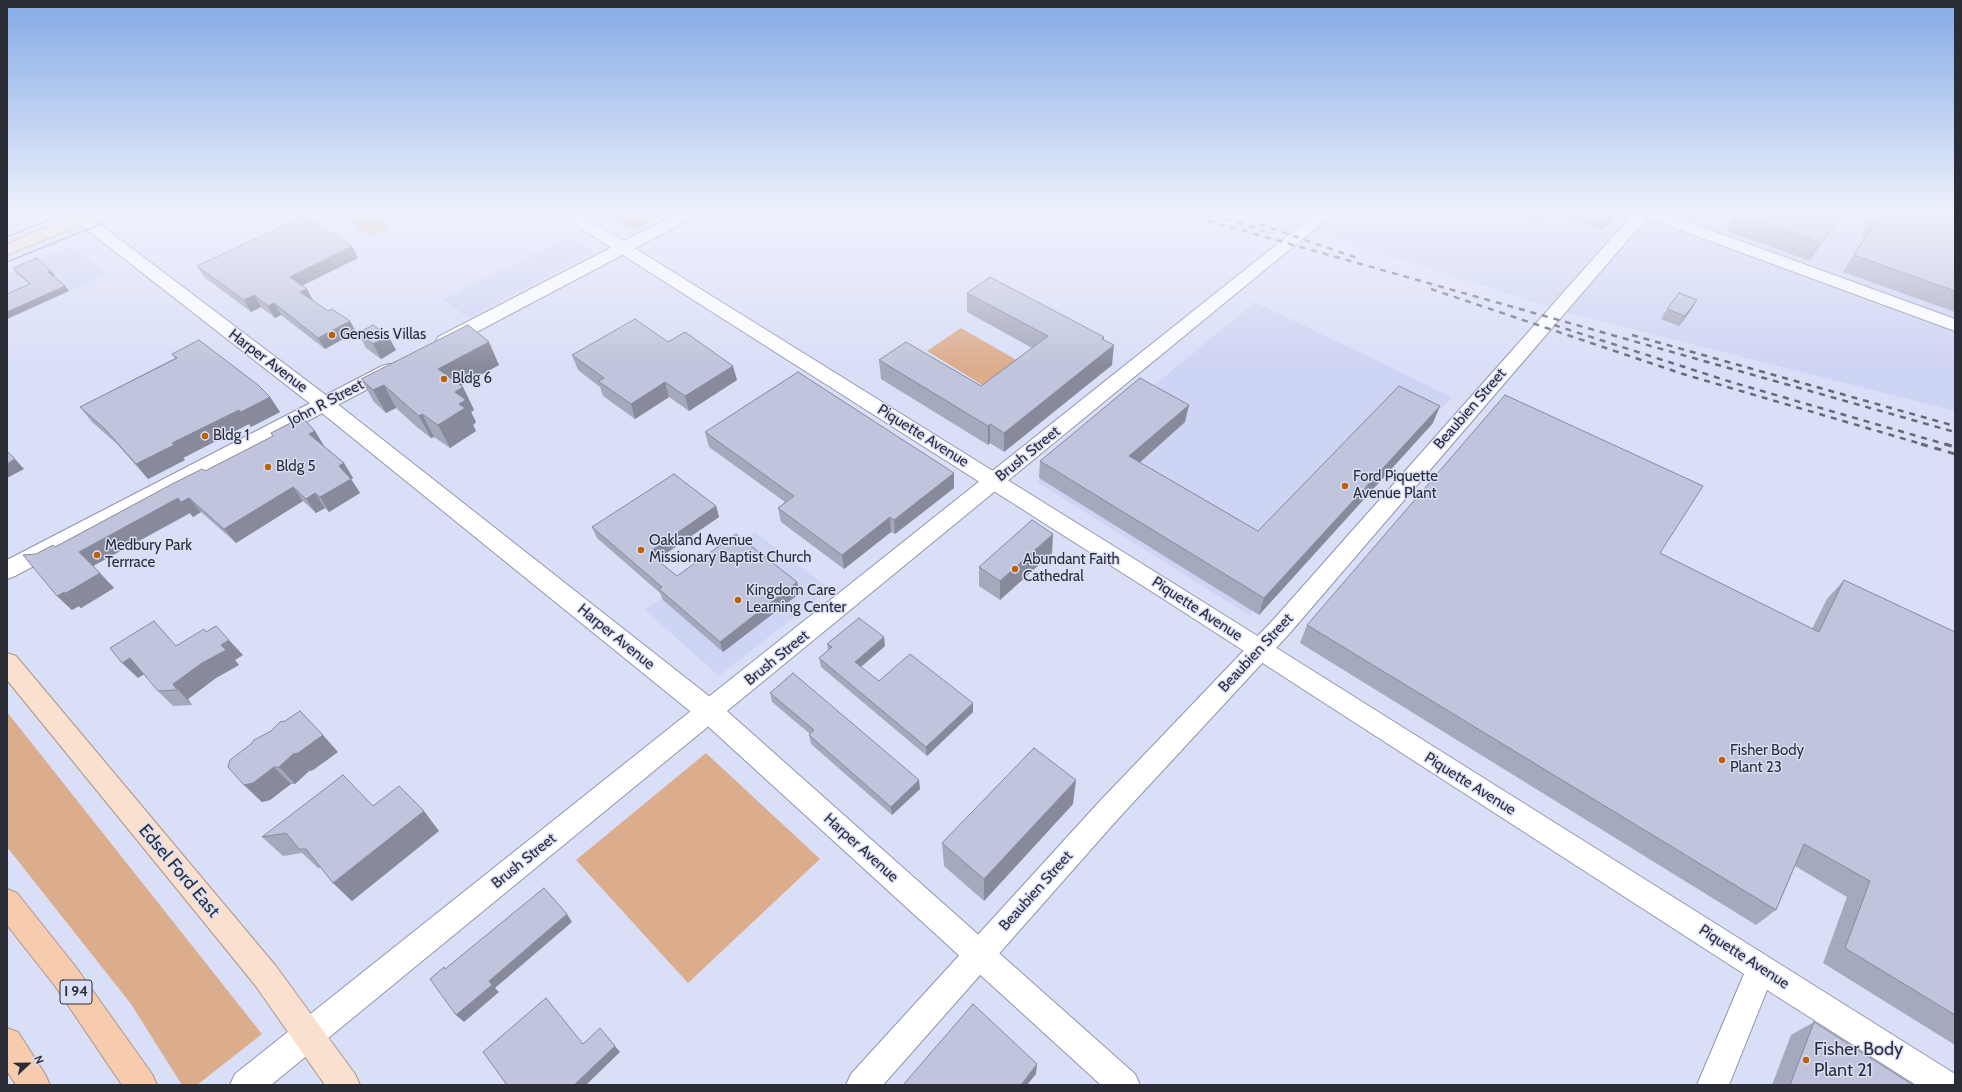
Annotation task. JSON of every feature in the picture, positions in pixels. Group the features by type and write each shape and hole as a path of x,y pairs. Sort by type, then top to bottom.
{"highway":[{"name":"I 94","path":"7,903 65,976 140,1085"},
{"path":"7,1044 34,1085"}],"main road":[{"name":"Edsel Ford East","path":"7,663 265,975 344,1085"}],"street":[{"name":"Harper Avenue","path":"149,265 710,712 1124,1085"},
{"path":"430,349 591,265"},
{"name":"Piquette Avenue","path":"651,265 995,481 1944,1085"},
{"name":"Brush Street","path":"248,1084 1262,265"},
{"name":"Beaubien Street","path":"862,1085 1108,811 1259,650 1597,265"},
{"path":"1791,265 1955,325"},
{"name":"John R Street","path":"7,570 402,363"},
{"path":"1713,1085 1761,969"}],"shaded area":[{"path":"28,265 96,265 108,274 7,320 7,274"},
{"path":"513,265 570,265 468,318 443,300"},
{"path":"1418,265 1955,265 1955,411 1558,310"},
{"path":"1255,302 1452,397 1249,615 1037,482"},
{"path":"961,328 1018,361 984,386 927,351"},
{"name":"Kingdom Care Learning Center","path":"755,532 830,589 719,676 645,610"},
{"path":"7,712 262,1034 197,1085 182,1085 131,1004 7,847"},
{"path":"706,753 820,859 688,983 576,860"}],"building":[{"path":"20,265 44,265 51,271 48,272 65,286 7,312 7,294 30,284 13,268"},
{"path":"314,265 290,277 307,289 300,292 328,311 332,309 350,321 318,338 274,303 268,306 254,295 244,300 197,266"},
{"path":"1882,265 1955,265 1955,291"},
{"path":"990,277 1104,337 1102,339 1114,345 1004,433 990,424 988,426 879,360 906,342 981,386 1048,336 967,293"},
{"path":"1679,293 1697,300 1685,316 1667,309"},
{"path":"635,319 668,342 685,332 733,366 685,396 665,382 631,404 598,381 604,378 572,355"},
{"path":"373,325 388,336 373,344 358,333"},
{"path":"468,325 489,342 438,369 463,387 455,392 466,400 459,404 465,408 438,425 422,414 419,416 384,385 373,390 361,379"},
{"path":"199,340 258,385 270,397 241,412 239,410 172,443 174,445 136,464 105,429 80,407 177,358 172,354"},
{"path":"798,372 954,473 894,520 890,517 842,555 778,508 794,496 705,432"},
{"path":"1140,378 1189,405 1129,456 1258,531 1399,386 1440,406 1264,598 1040,461"},
{"name":"Fisher Body Plant 23","path":"1505,395 1703,486 1660,553 1819,632 1844,580 1955,632 1955,1015 1845,948 1870,881 1804,844 1776,910 1307,625"},
{"path":"302,417 315,431 309,434 344,463 339,466 351,479 320,497 315,493 306,499 293,487 224,529 189,498 181,502 178,498 79,552 100,573 66,593 64,592 57,596 23,555 36,554 53,545 55,547 174,483 202,469 205,471 273,436 271,433"},
{"path":"7,451 15,459 7,464"},
{"path":"674,474 716,506 651,551 654,553 651,555 677,576 736,534 797,582 720,642 659,589 662,587 592,527"},
{"path":"1032,520 1053,534 1000,581 979,567"},
{"path":"859,618 884,637 855,662 879,681 910,654 973,703 926,747 819,658 832,647 827,644"},
{"path":"154,621 176,646 204,629 206,632 216,626 229,640 221,645 226,650 202,663 173,684 177,690 158,691 130,658 122,663 110,648"},
{"path":"793,673 919,780 891,807 809,735 814,730 770,693"},
{"path":"300,711 323,735 298,753 293,754 279,767 274,767 253,783 244,785 228,767 230,760 254,740 271,731 280,722 285,721"},
{"path":"1034,748 1076,780 984,879 942,843"},
{"path":"343,775 373,806 399,786 424,811 333,883 306,849 299,849 286,833 262,837"},
{"path":"544,888 567,914 489,981 492,985 456,1015 430,979 444,967 445,969"},
{"path":"546,998 583,1044 600,1028 615,1046 574,1085 507,1085 483,1052"},
{"path":"973,1004 1037,1064 1021,1085 903,1085"},
{"path":"1814,1022 1913,1085 1790,1085"}],"railway":[{"path":"1364,265 1955,432"},
{"path":"1431,289 1683,374 1925,445"},
{"path":"1554,325 1731,382 1948,445"},
{"path":"1632,335 1955,426"},
{"path":"1921,444 1955,454"},
{"path":"1945,444 1955,447"}],"place":[{"name":"Genesis Villas","path":"332,335"},
{"name":"Bldg 6","path":"444,379"},
{"name":"Bldg 1","path":"205,436"},
{"name":"Bldg 5","path":"268,467"},
{"name":"Ford Piquette Avenue Plant","path":"1345,486"},
{"name":"Oakland Avenue Missionary Baptist Church","path":"641,550"},
{"name":"Medbury Park Terrrace","path":"97,555"},
{"name":"Abundant Faith Cathedral","path":"1015,569"},
{"name":"Kingdom Care Learning Center","path":"738,600"},
{"name":"Fisher Body Plant 23","path":"1722,760"},
{"name":"Fisher Body Plant 21","path":"1806,1060"}]}
